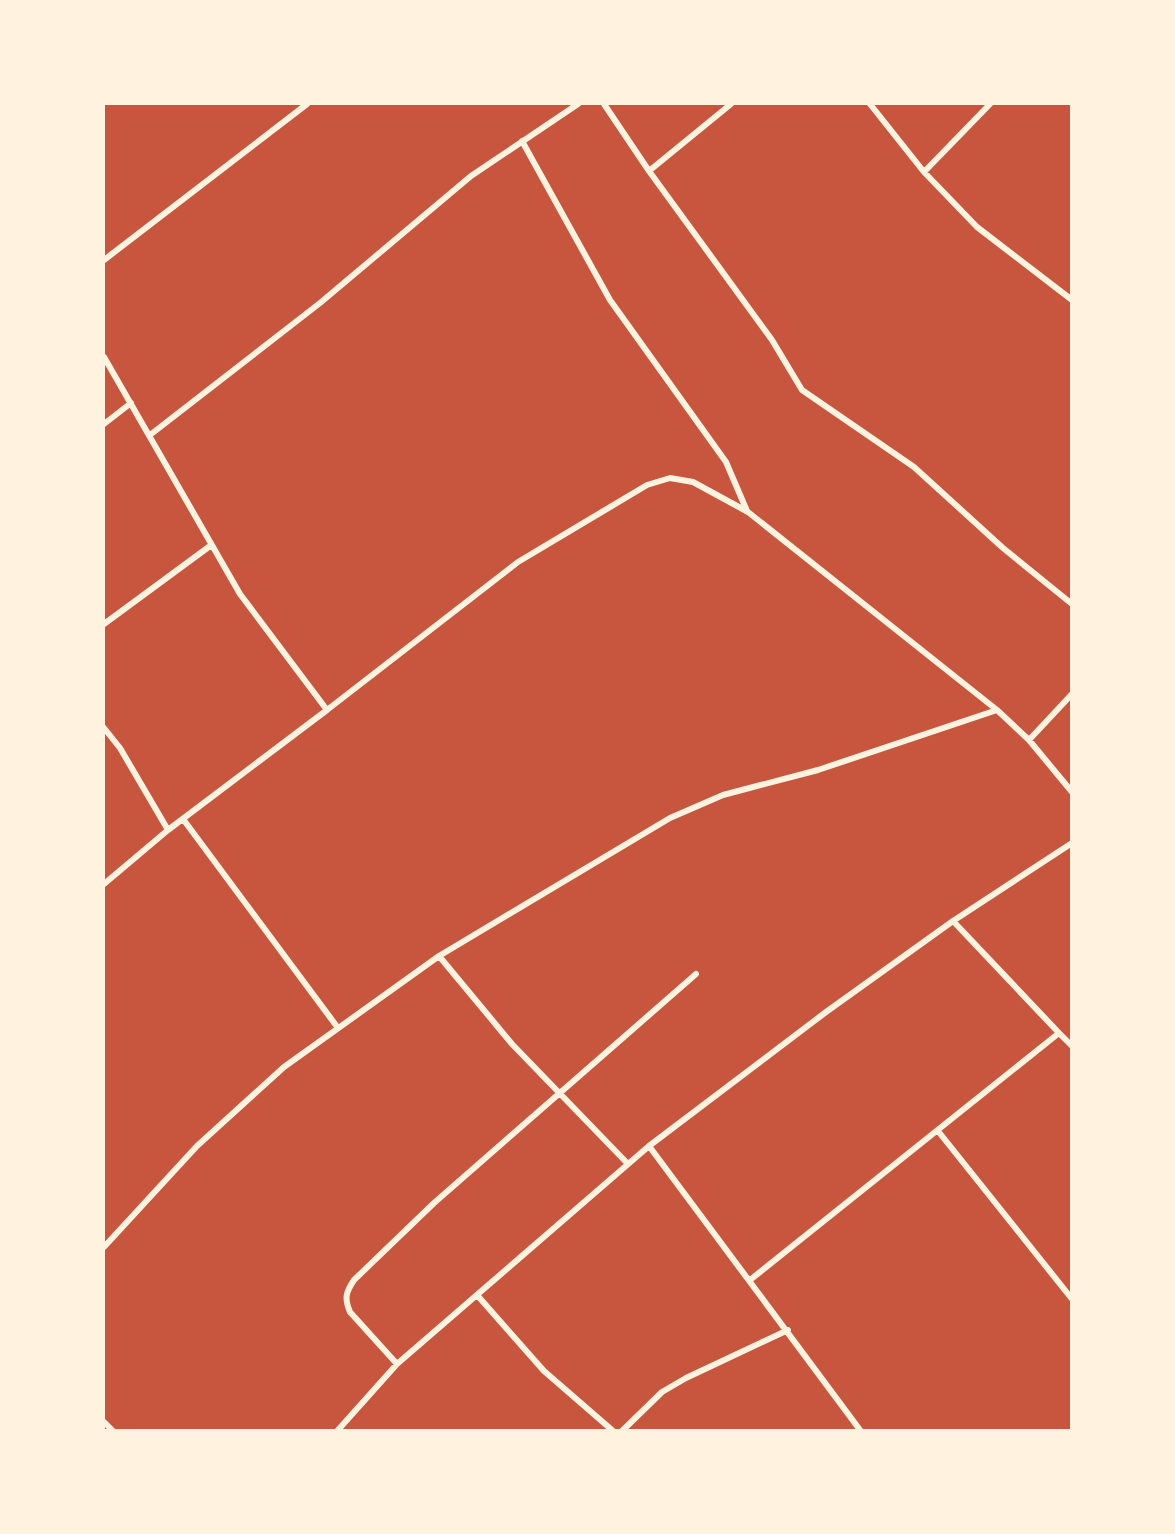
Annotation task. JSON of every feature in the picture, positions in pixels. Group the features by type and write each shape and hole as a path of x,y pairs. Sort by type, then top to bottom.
{"street":[{"path":"104,260 307,104"},
{"path":"150,435 320,303 471,176 578,104"},
{"path":"604,104 649,171 772,340 802,390 914,467 1003,548 1071,604"},
{"path":"649,171 731,104"},
{"path":"870,104 924,172 977,227 1071,300"},
{"path":"924,172 990,104"},
{"path":"522,141 610,300 726,462 748,512"},
{"path":"104,357 150,435 210,546 240,594 327,710"},
{"path":"104,424 131,403"},
{"path":"104,884 168,830 518,562 647,485 670,478 693,482 748,512 997,710 1029,740 1071,792"},
{"path":"104,624 210,546"},
{"path":"1029,740 1071,694"},
{"path":"104,1247 197,1146 284,1067 439,956 680,814 723,795 818,770 997,710"},
{"path":"104,728 120,748 168,830"},
{"path":"183,819 338,1028"},
{"path":"338,1431 397,1364 649,1146 826,1012 953,921 1071,843"},
{"path":"953,921 1071,1046"},
{"path":"439,956 512,1044 628,1164"},
{"path":"397,1364 350,1312 345,1301 347,1291 354,1280 434,1203 696,974"},
{"path":"750,1280 1059,1033"},
{"path":"938,1131 1071,1299"},
{"path":"649,1146 861,1431"},
{"path":"477,1295 544,1371 612,1431"},
{"path":"623,1431 663,1392 686,1378 788,1330"},
{"path":"104,1422 112,1431"}]}
